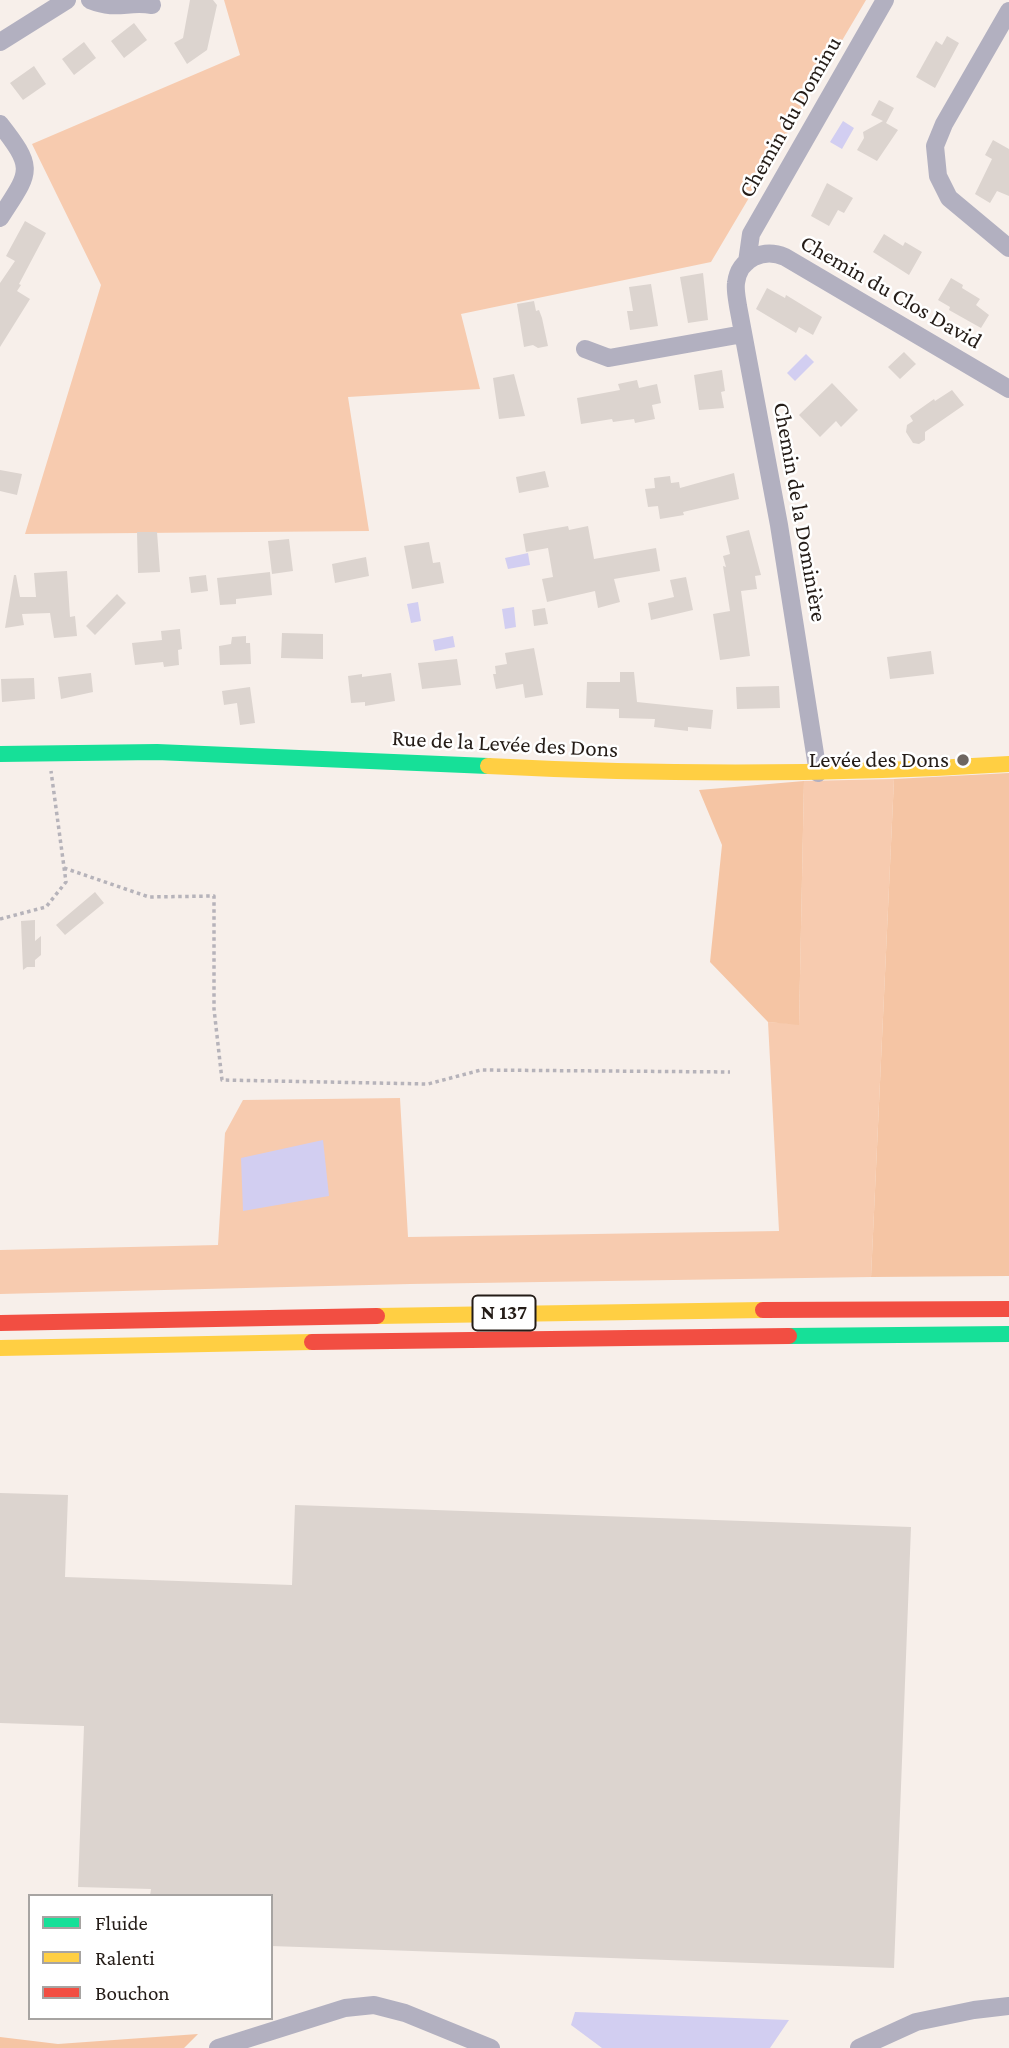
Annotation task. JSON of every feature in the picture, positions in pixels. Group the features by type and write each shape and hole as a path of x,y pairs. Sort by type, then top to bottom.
{"main road":[{"name":"Rue de la Levée des Dons","path":"0,754 178,751 630,772 818,773 1009,764"},
{"name":"N 137","path":"0,1323 606,1311 1009,1309"},
{"name":"N 137","path":"0,1348 488,1339 1009,1334"}],"street":[{"path":"0,42 67,0"},
{"path":"90,0 106,6 121,7 135,2 152,5"},
{"name":"Chemin du Dominu","path":"747,262 751,234 885,0"},
{"path":"1009,11 940,131 935,146 939,176 949,198 1009,248"},
{"path":"0,124 20,150 27,165 23,182 0,218"},
{"name":"Chemin du Clos David","path":"747,262 752,257 768,252 785,257 1006,388"},
{"name":"Chemin de la Dominière","path":"747,262 736,279 738,306 779,525 818,773"},
{"path":"585,349 609,358 743,334"},
{"path":"1006,388 1009,368"},
{"path":"218,2048 345,2008 374,2006 405,2013 491,2048"},
{"path":"859,2048 916,2022 1009,2006"}],"path":[{"path":"0,919 46,907 66,882 48,752"},
{"path":"64,868 149,897 214,896 214,1009 222,1080 428,1084 481,1070 730,1072"}],"shaded area":[{"path":"224,0 866,0 711,262 461,314 480,389 348,397 369,531 25,534 101,285 32,144 240,55"},
{"path":"843,121 854,128 842,149 830,142"},
{"path":"806,354 814,362 795,381 787,373"},
{"path":"528,553 530,565 508,569 505,558"},
{"path":"418,602 421,621 411,623 407,604"},
{"path":"514,607 516,627 505,629 502,609"},
{"path":"453,636 455,647 435,651 433,640"},
{"path":"1009,773 1009,1276 871,1277 894,779"},
{"path":"894,779 871,1277 0,1294 0,1250 218,1245 225,1133 243,1100 400,1098 408,1237 779,1231 768,1022 799,1024 804,781"},
{"path":"804,781 799,1025 768,1022 710,962 722,845 699,790"},
{"path":"323,1140 329,1196 243,1211 241,1158"},
{"path":"575,2012 789,2020 770,2048 602,2048 571,2025"},
{"path":"198,2034 184,2048 0,2048 0,2037 58,2044"}],"building":[{"path":"190,0 213,0 217,5 207,50 187,64 174,43 183,38"},
{"path":"134,23 147,40 124,58 111,41"},
{"path":"947,36 959,43 935,88 916,77 936,41 942,45"},
{"path":"84,42 96,58 74,75 62,59"},
{"path":"34,66 46,84 23,100 10,83"},
{"path":"879,100 894,108 886,123 898,130 877,161 857,150 864,138 863,132 883,121 871,115"},
{"path":"993,140 1009,149 1009,196 997,191 990,203 975,194 992,159 985,155"},
{"path":"827,183 853,198 844,213 838,210 829,226 811,216"},
{"path":"25,221 46,233 17,291 30,299 0,347 0,283 15,261 6,256"},
{"path":"884,234 903,246 905,242 922,252 909,275 873,252"},
{"path":"703,273 708,320 688,323 680,277"},
{"path":"951,278 980,299 976,305 989,315 981,328 949,310 950,307 938,300"},
{"path":"651,284 658,326 630,330 627,311 633,311 629,287"},
{"path":"767,288 785,298 786,295 822,317 813,335 799,327 796,333 756,309"},
{"path":"534,301 536,311 539,310 542,318 548,346 538,348 533,345 524,347 517,304"},
{"path":"904,352 916,364 900,379 888,367"},
{"path":"722,370 725,391 721,392 724,408 699,410 694,375"},
{"path":"514,374 525,416 499,419 493,378"},
{"path":"637,380 639,388 657,384 661,403 652,405 655,419 635,423 634,419 613,422 612,419 581,424 577,398 620,390 618,384"},
{"path":"832,383 858,410 841,427 836,421 820,437 799,415"},
{"path":"952,390 964,405 925,432 925,440 919,444 913,443 906,432 907,425 913,421 910,416"},
{"path":"0,470 22,474 17,495 0,491"},
{"path":"545,471 549,487 519,493 516,477"},
{"path":"734,473 739,499 660,519 658,506 648,507 645,489 655,488 654,478 670,476 671,483 679,482 680,488"},
{"path":"568,526 569,530 588,526 594,559 656,548 660,571 614,579 620,602 598,608 595,591 547,602 542,579 553,577 548,548 526,552 523,534"},
{"path":"749,530 761,575 755,576 757,589 741,591 750,656 720,660 713,614 730,611 723,566 726,567 723,556 730,554 726,536"},
{"path":"137,532 157,532 160,572 138,573"},
{"path":"289,539 293,571 272,574 268,541"},
{"path":"429,542 433,563 440,562 444,583 412,589 404,546"},
{"path":"366,557 369,576 335,583 332,564"},
{"path":"67,571 70,617 75,616 77,636 54,638 50,613 22,614 24,625 5,628 14,575 20,597 36,597 34,573"},
{"path":"270,572 272,595 236,599 236,604 220,605 217,578"},
{"path":"206,575 208,591 191,593 189,577"},
{"path":"686,577 693,610 651,620 648,603 674,597 670,580"},
{"path":"117,594 126,603 95,635 86,626"},
{"path":"545,608 548,624 534,626 532,610"},
{"path":"180,629 182,649 178,650 179,665 164,667 163,662 135,665 132,643 162,640 161,631"},
{"path":"282,633 323,634 323,659 281,658"},
{"path":"246,636 246,643 250,643 251,664 220,665 219,646 231,644 232,637"},
{"path":"534,648 543,695 525,698 523,684 496,689 493,674 496,674 495,666 507,664 505,653"},
{"path":"931,651 934,674 890,679 887,657"},
{"path":"457,659 461,685 422,689 418,663"},
{"path":"620,672 634,672 637,702 713,710 711,729 688,727 688,731 654,727 655,719 619,718 619,709 586,708 587,682 620,682"},
{"path":"91,673 93,692 61,699 58,677"},
{"path":"391,673 395,701 365,706 365,702 351,703 348,676"},
{"path":"34,678 35,699 2,702 1,679"},
{"path":"779,686 780,708 737,709 736,687"},
{"path":"250,687 255,723 240,725 237,703 224,705 222,691"},
{"path":"95,892 104,903 65,935 56,925"},
{"path":"35,920 35,941 41,936 41,955 35,960 35,967 23,970 21,921"},
{"path":"0,1493 68,1495 65,1577 292,1585 295,1505 911,1527 894,1968 273,1946 273,1894 150,1894 151,1889 78,1887 84,1726 0,1723"}],"traffic: fast":[{"path":"0,754 157,752 488,766"},
{"path":"789,1336 1009,1334"}],"traffic: slow":[{"path":"488,766 748,772 1009,764"},
{"path":"377,1316 763,1310"},
{"path":"0,1348 312,1342"}],"traffic: jam":[{"path":"763,1310 1009,1309"},
{"path":"0,1323 377,1316"},
{"path":"312,1342 789,1336"}],"place":[{"name":"Levée des Dons","path":"963,760"}]}
